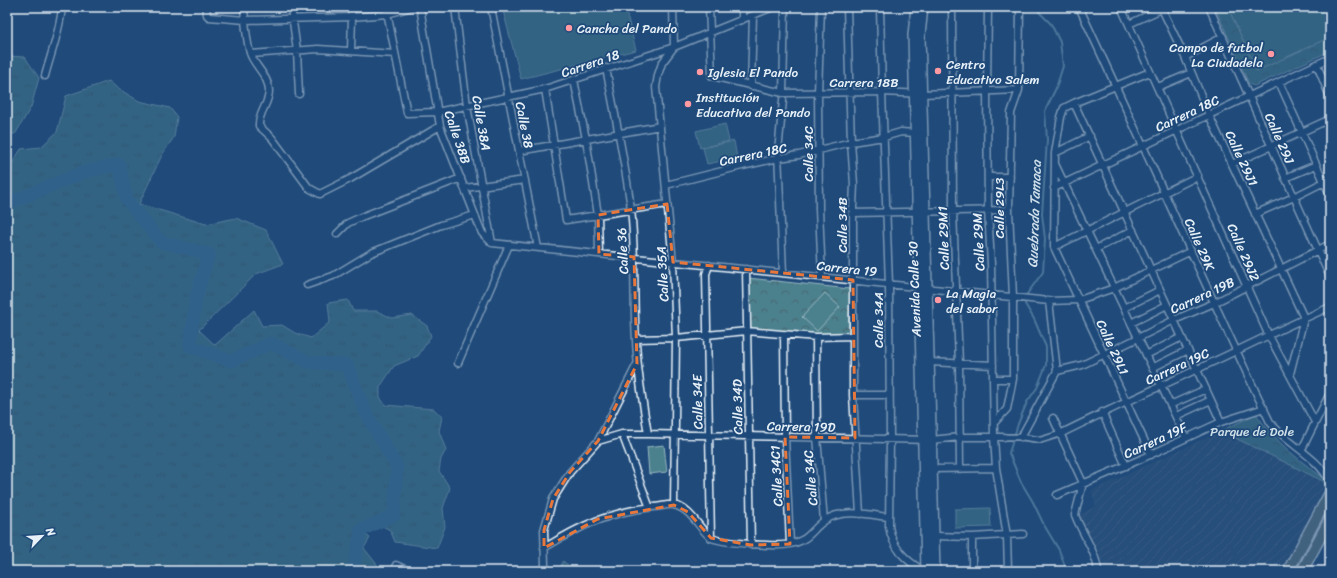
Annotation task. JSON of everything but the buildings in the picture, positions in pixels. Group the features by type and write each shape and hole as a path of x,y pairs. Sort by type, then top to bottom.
{"main road":[{"name":"Avenida Calle 30","path":"916,7 913,35 918,94 927,440 932,469 935,571"},
{"name":"Avenida Calle 30","path":"921,212 916,133 920,36 923,7"},
{"name":"Avenida Calle 30","path":"924,288 929,362 925,571"},
{"path":"1288,571 1330,493"},
{"path":"1302,571 1330,520"}],"street":[{"path":"46,76 52,49 59,30 62,7"},
{"path":"206,7 207,15 209,17 245,20 352,17 412,7"},
{"path":"244,7 251,54 265,76 270,90 268,102 258,120 259,126 272,138 309,188 320,194 350,179 440,126"},
{"path":"291,7 297,50 299,94"},
{"path":"350,7 352,17 351,51"},
{"name":"Calle 38B","path":"420,7 440,126 482,233 492,243"},
{"name":"Calle 38A","path":"455,7 467,106 492,243"},
{"name":"Calle 38","path":"491,7 538,248"},
{"path":"673,7 674,47"},
{"path":"709,7 710,33"},
{"path":"742,7 742,20"},
{"name":"Carrera 18","path":"395,54 407,113 437,112 546,89 606,68 674,47 773,7"},
{"path":"783,273 779,158 783,97 785,7"},
{"name":"Calle 34C","path":"821,7 818,93 820,150 819,209 822,277"},
{"name":"Calle 34B","path":"847,7 849,93 854,184 853,394 860,514"},
{"name":"Calle 34A","path":"880,7 889,284 889,526 891,537 903,556 911,563 925,571"},
{"name":"Calle 29M1","path":"952,7 953,211 959,363 960,469"},
{"name":"Calle 29M","path":"988,7 988,210 991,264 994,437 996,468 1006,536 1008,571"},
{"name":"Calle 29L3","path":"994,423 1007,409 1014,379 1013,297 1009,210 1011,113 1018,90 1020,7"},
{"name":"Calle 29K","path":"1079,7 1117,86 1214,303 1270,422 1277,431 1302,449 1328,472 1330,482"},
{"name":"Calle 29J","path":"1209,7 1330,277"},
{"name":"Calle 29J2","path":"1122,8 1248,286 1268,334 1315,422"},
{"path":"1129,24 1163,8"},
{"name":"Calle 29J1","path":"1163,8 1209,115 1304,318"},
{"path":"251,54 318,49 395,54 387,10"},
{"path":"751,86 753,15"},
{"name":"Carrera 18B","path":"710,33 712,76 751,86 783,97 818,93 882,92 918,94 1018,90"},
{"path":"1185,57 1223,37"},
{"name":"Calle 35A","path":"674,47 662,63 656,88 673,262 676,338 674,505"},
{"name":"Carrera 18C","path":"1054,188 1330,58"},
{"path":"1316,65 1330,97"},
{"name":"Calle 36","path":"606,68 619,133 631,210 637,364 648,434"},
{"path":"1150,72 1064,108 1061,117 1054,162 1054,247 1198,176"},
{"path":"1158,88 1191,73"},
{"path":"574,80 586,139 598,215 599,254"},
{"path":"1279,82 1316,164 1328,180 1330,195"},
{"path":"546,89 566,220 667,204"},
{"path":"1074,103 1221,422"},
{"path":"1232,164 1271,145 1330,120"},
{"path":"519,151 660,126"},
{"name":"Carrera 18C","path":"666,185 742,166 799,155 851,142 884,137 901,132 916,133"},
{"path":"1055,153 1090,136"},
{"path":"1054,162 1186,438"},
{"path":"1285,178 1316,164"},
{"path":"988,177 1010,177"},
{"path":"337,234 348,223 361,217 461,178"},
{"path":"465,188 525,180"},
{"path":"1255,214 1328,180"},
{"path":"853,213 1009,210"},
{"path":"307,285 333,276 371,253 441,225 475,215"},
{"path":"1096,249 1133,230"},
{"name":"Carrera 19","path":"492,243 1049,301 1079,300 1114,288 1191,251"},
{"name":"Carrera 19B","path":"1057,371 1082,364 1174,320 1214,303 1330,244"},
{"path":"458,363 508,245"},
{"name":"Calle 29L1","path":"1054,247 1151,455"},
{"name":"Calle 34E","path":"709,265 706,274 711,538"},
{"name":"Calle 34D","path":"746,269 751,545"},
{"path":"1124,308 1160,290"},
{"path":"1019,437 1057,371 1049,301"},
{"path":"1131,323 1167,305"},
{"name":"Carrera 19C","path":"1060,434 1102,412 1236,351 1268,334 1330,307"},
{"path":"1290,374 1304,318"},
{"path":"636,339 676,338 747,331 816,337 853,336"},
{"name":"Calle 34C1","path":"784,335 785,436 790,544"},
{"name":"Calle 34C","path":"816,337 817,437 824,521"},
{"path":"1146,355 1182,337"},
{"path":"1152,368 1188,350"},
{"path":"929,362 993,365"},
{"path":"542,571 545,565 544,530 553,499 570,472 598,441 637,364"},
{"path":"994,379 1014,379"},
{"path":"1170,405 1206,389"},
{"path":"1302,449 1330,393"},
{"path":"853,394 889,395"},
{"path":"1176,416 1211,400"},
{"name":"Carrera 19F","path":"1057,495 1151,455 1221,422 1264,408"},
{"path":"1102,412 1126,466"},
{"path":"1053,418 1083,483 1075,515 1089,543 1098,571"},
{"path":"622,434 650,508"},
{"name":"Carrera 19D","path":"598,441 622,434 785,436 927,440 960,437 1004,437"},
{"path":"1004,437 1019,437 1041,440 1060,434"},
{"path":"932,469 996,468"},
{"path":"544,548 568,533 598,519 616,514 674,505 688,512 711,538 751,545 790,544 806,539 824,521 838,515 860,514 889,517"},
{"path":"934,536 972,537 1023,534"},
{"path":"972,537 972,571"},
{"path":"396,565 409,571"}],"highlighted area":[{"path":"667,204 673,262 853,280 855,438 785,437 790,544 751,545 711,538 688,512 674,505 598,519 544,548 544,530 553,499 570,472 598,441 637,364 634,257 599,254 598,215"}],"shaded area":[{"path":"1221,431 1327,483 1283,571 1103,571 1098,551 1078,515 1096,506 1091,491"}],"green space":[{"name":"Cancha del Pando","path":"502,7 625,7 636,50 521,79"},
{"name":"Campo de futbol La Ciudadela","path":"1215,7 1330,7 1330,51 1254,86 1249,84"},
{"name":"Campo de futbol La Ciudadela","path":"1236,7 1330,7 1330,37 1257,71 1229,10"},
{"path":"7,56 25,57 39,78 31,107 16,133 7,137"},
{"path":"109,81 117,88 139,101 170,108 177,117 174,137 162,155 139,204 206,224 236,218 266,230 283,264 256,274 199,330 215,345 254,310 262,326 282,325 295,333 311,338 330,322 328,303 348,300 353,311 377,311 392,318 412,315 427,326 431,336 418,356 394,366 380,387 380,397 385,405 434,409 442,417 439,431 446,450 441,459 439,471 450,488 443,508 445,527 437,548 395,542 390,530 373,521 370,521 364,533 370,538 364,548 382,571 7,571 7,172 21,149 41,147 57,132 66,96"},
{"path":"725,124 729,141 700,148 696,131"},
{"path":"734,141 737,158 707,164 703,148"},
{"path":"748,278 850,289 848,335 751,331"},
{"path":"825,293 840,307 817,331 802,317"},
{"name":"Parque de Dole","path":"1256,414 1271,434 1298,459 1328,481 1327,483 1221,431"},
{"path":"664,445 667,472 649,474 647,447"},
{"path":"990,508 991,527 955,528 955,509"},
{"path":"563,561 575,571 559,571"}],"waterway":[{"name":"Quebrada Tamaca","path":"1038,7 1039,12 1051,24 1060,42 1063,66 1056,88 1045,111 1047,140 1042,214 1045,239 1043,272 1027,294 1025,304 1034,319 1046,347 1046,365 1037,388 1027,402 1009,453 1021,482 1059,550 1066,571"},
{"path":"7,197 14,201 81,173 119,164 127,200 161,242 209,254 196,297 190,346 231,361 271,343 308,362 347,365 366,413 397,467 394,515 361,530 353,571"}],"place":[{"name":"Cancha del Pando","path":"569,28"},
{"name":"Campo de futbol La Ciudadela","path":"1271,54"},
{"name":"Centro Educativo Salem","path":"938,71"},
{"name":"Iglesia El Pando","path":"700,72"},
{"name":"Institución Educativa del Pando","path":"688,104"},
{"name":"La Magia del sabor","path":"938,300"}]}
